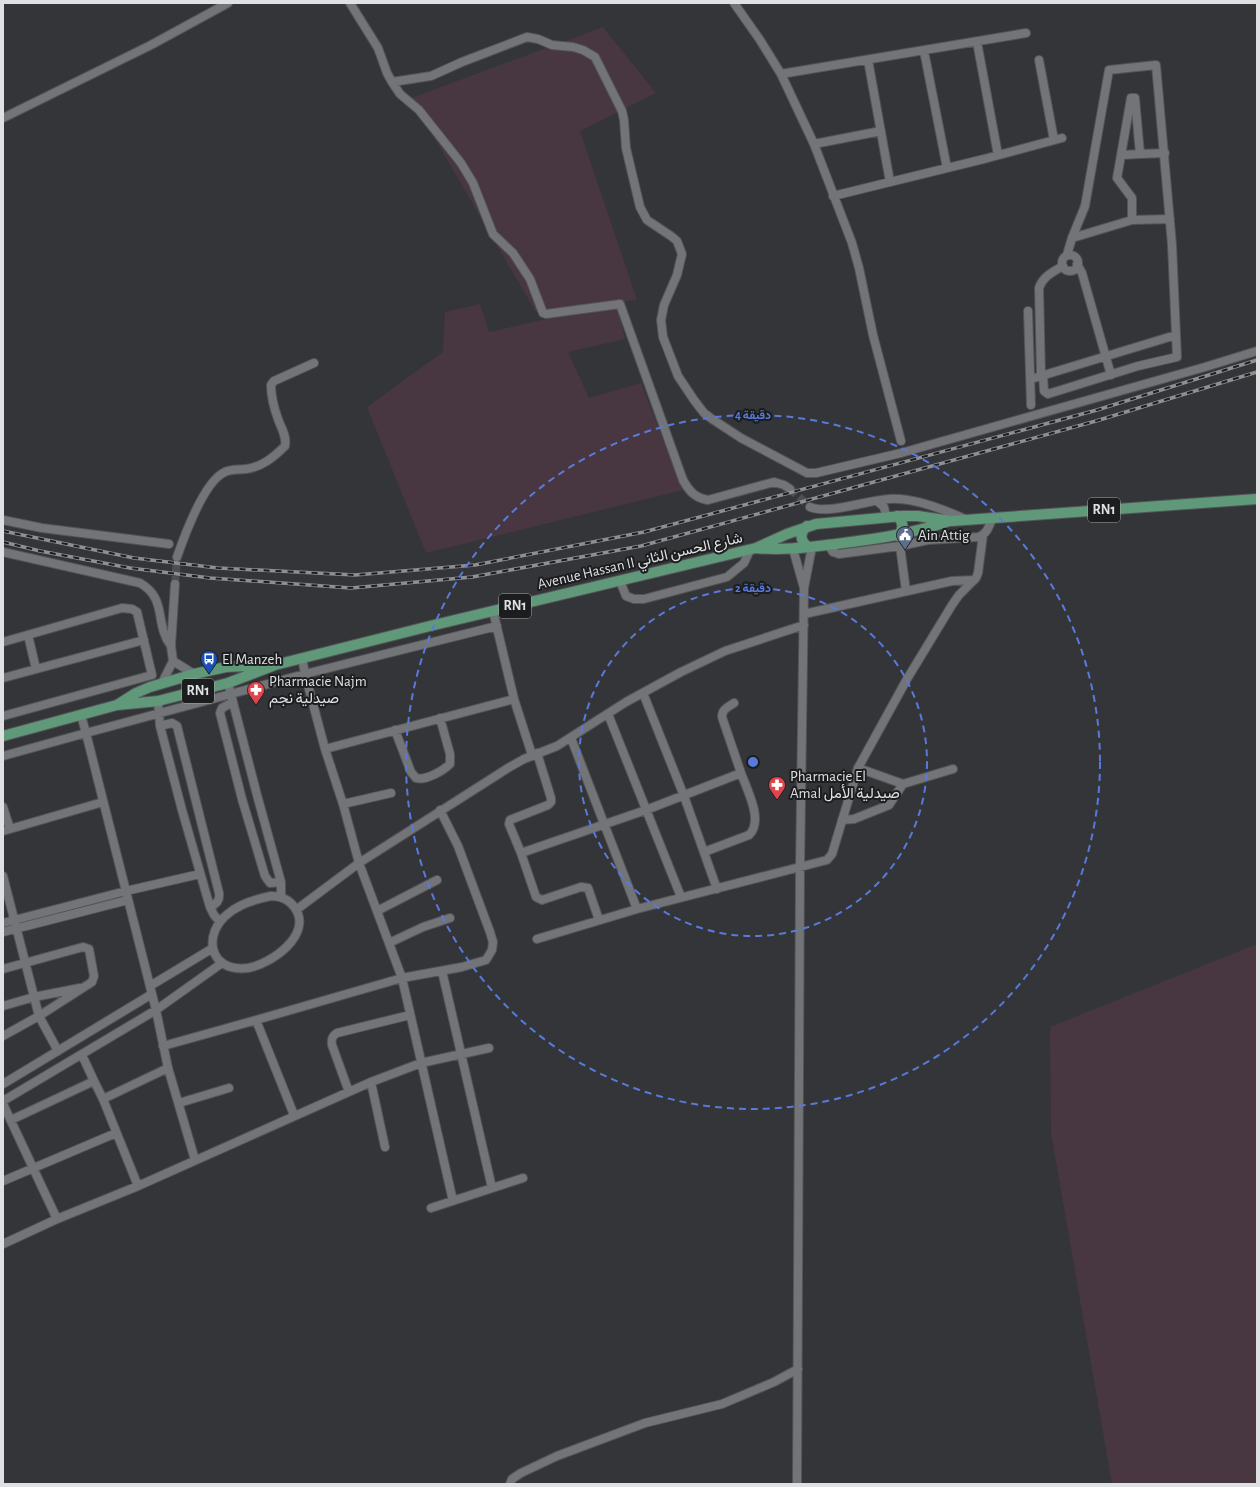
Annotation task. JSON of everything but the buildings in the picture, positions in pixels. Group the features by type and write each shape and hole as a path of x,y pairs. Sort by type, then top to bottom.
{"main road":[{"name":"Avenue Hassan II شارع الحسن الثاني","path":"3,736 117,705 158,701 228,683 275,665 302,658 753,549 807,526 886,516 918,516 951,520 1257,499"},
{"path":"1244,500 1257,504"},
{"path":"897,516 902,520 903,526 902,532 898,536"},
{"name":"Avenue Hassan II شارع الحسن الثاني","path":"753,549 793,549 898,536 928,529 951,520"},
{"path":"807,526 802,532 801,538 803,544 810,547"},
{"name":"Avenue Hassan II شارع الحسن الثاني","path":"117,705 136,693 162,683 194,674 225,667 275,665"},
{"path":"225,667 230,675 228,683"},
{"path":"158,701 156,692 162,683"}],"street":[{"path":"3,118 151,45 228,3"},
{"path":"350,3 378,48 387,73 400,94 419,110 461,163 473,183 493,234 513,254 530,279 543,313 546,314 620,304 683,480 692,493 700,499 708,500 774,482 784,485 790,489"},
{"path":"734,3 760,40 781,74 814,144 852,243 873,335 901,441"},
{"path":"781,74 1026,33"},
{"path":"392,82 430,76 527,37 538,39 552,45 573,47 583,50 595,57 622,111 627,153 640,207 647,220 677,241 682,254 677,275 664,305 661,320 663,337 678,376 704,413 741,438 807,473 816,473 902,453 1205,367 1257,350"},
{"path":"977,42 998,155"},
{"path":"924,51 947,168"},
{"path":"868,60 890,182"},
{"path":"833,196 1058,139 1039,60"},
{"path":"1063,266 1046,276 1039,288 1042,375 1044,391 1048,394 1177,357 1170,219 1156,65 1109,70 1085,206 1067,255 1062,261 1063,266 1067,270 1072,270 1077,264"},
{"path":"1132,220 1132,198 1117,178 1131,98 1135,98 1140,154"},
{"path":"814,144 881,131"},
{"path":"1121,156 1165,153"},
{"path":"1072,238 1132,220 1170,219"},
{"path":"1067,255 1075,257 1082,273 1111,375"},
{"path":"1028,311 1031,405"},
{"path":"1030,379 1176,336"},
{"path":"176,557 188,526 210,484 217,477 228,471 247,469 260,465 272,458 285,446 286,438 278,421 271,385 274,381 314,363"},
{"path":"810,507 822,510 889,499 902,500 943,510 965,519"},
{"path":"877,501 884,507 886,516"},
{"path":"536,939 681,897 828,860 832,854 858,768 907,679 952,605 959,595 974,580 979,569 984,535 993,517"},
{"path":"3,520 42,528 169,544"},
{"path":"828,545 833,552 839,554 900,546 928,540 978,537 984,535"},
{"path":"900,546 906,591"},
{"path":"797,1484 800,868 804,588 810,547"},
{"path":"620,581 626,596 634,599 644,599 727,577 744,563 753,549"},
{"path":"793,549 804,588"},
{"path":"3,552 140,583 147,587 155,596 163,630 171,646"},
{"path":"804,614 952,581 974,580"},
{"path":"162,683 173,661 171,646 175,584"},
{"path":"3,642 125,607 137,612 152,675 3,716"},
{"path":"493,611 514,699 552,798 548,805 510,820 509,824 536,897 542,900 581,887 588,888 599,920"},
{"path":"296,910 359,863 487,780 534,754 552,748 571,738 643,692 725,651 804,625"},
{"path":"3,756 305,674 497,626"},
{"path":"28,635 36,669"},
{"path":"3,678 144,640"},
{"path":"302,658 325,749 343,804 359,863 402,978 453,1201"},
{"path":"173,661 194,674"},
{"path":"228,683 256,795 281,882 281,897"},
{"path":"643,692 684,796 717,889"},
{"path":"325,749 514,699"},
{"path":"158,701 160,726 182,810 210,907 220,922"},
{"path":"233,702 222,708 220,713 242,799 265,876 270,883 281,882"},
{"path":"704,852 749,835 755,826 755,815 722,716 725,709 734,704"},
{"path":"81,714 156,1010 168,1068 195,1160"},
{"path":"608,714 681,897"},
{"path":"395,730 411,772 416,778 423,778 446,768 450,764 450,754 440,718"},
{"path":"160,726 172,723 177,726 220,898 217,903 210,907"},
{"path":"571,738 637,909"},
{"path":"858,768 903,784 953,769"},
{"path":"521,853 605,825 741,773"},
{"path":"842,820 854,819 888,804 903,784"},
{"path":"343,804 391,793"},
{"path":"242,799 256,795"},
{"path":"3,807 7,830 103,802"},
{"path":"182,810 196,806"},
{"path":"163,1046 402,978 442,971 486,960 492,950 493,942 458,846 440,810"},
{"path":"3,932 200,874"},
{"path":"3,876 18,928 39,1016 58,1051"},
{"path":"377,911 437,880"},
{"path":"3,923 127,896"},
{"path":"271,896 281,897 290,902 296,910 299,920 296,934 288,945 275,956 248,968 230,968 222,963 216,956 213,948 215,932 220,922 229,913 249,902 271,896"},
{"path":"389,943 423,927 450,918"},
{"path":"3,969 83,946 89,949 94,976 92,982 39,1016 3,1036"},
{"path":"3,1084 58,1051 213,948"},
{"path":"57,1219 3,1103 156,1010 222,963"},
{"path":"442,971 492,1188"},
{"path":"3,1006 84,987"},
{"path":"349,1092 332,1045 334,1035 410,1015"},
{"path":"256,1020 294,1115"},
{"path":"3,1244 57,1219 138,1186 294,1115 371,1082 421,1063 489,1048"},
{"path":"82,1054 103,1099 138,1186"},
{"path":"103,1099 168,1068"},
{"path":"11,1120 94,1081"},
{"path":"371,1082 385,1147"},
{"path":"179,1103 229,1088"},
{"path":"3,1181 116,1133"},
{"path":"430,1208 523,1178"},
{"path":"510,1484 512,1479 522,1473 557,1456 645,1423 722,1404 774,1382 798,1369"}],"shaded area":[{"path":"603,27 656,93 580,131 637,300 536,312 411,98"},
{"path":"617,303 625,339 568,352 589,398 641,383 683,490 426,553 367,407 443,352 445,312 480,304 489,332"},
{"path":"1257,944 1257,1484 1112,1484 1051,1133 1050,1027"}],"tunnel":[{"path":"790,489 810,507"},
{"path":"175,584 177,557"}],"railway":[{"path":"3,531 134,558 218,568 355,575 475,565 644,532 1097,410 1257,360"},
{"path":"3,542 40,551 130,568 210,578 351,588 472,577 641,546 1096,421 1257,372"}],"place":[{"name":"Ain Attig","path":"905,550"},
{"name":"El Manzeh","path":"209,674"},
{"name":"Pharmacie Najm صيدلية نجم","path":"256,705"},
{"name":"Pharmacie El Amal صيدلية الأمل","path":"777,800"}]}
